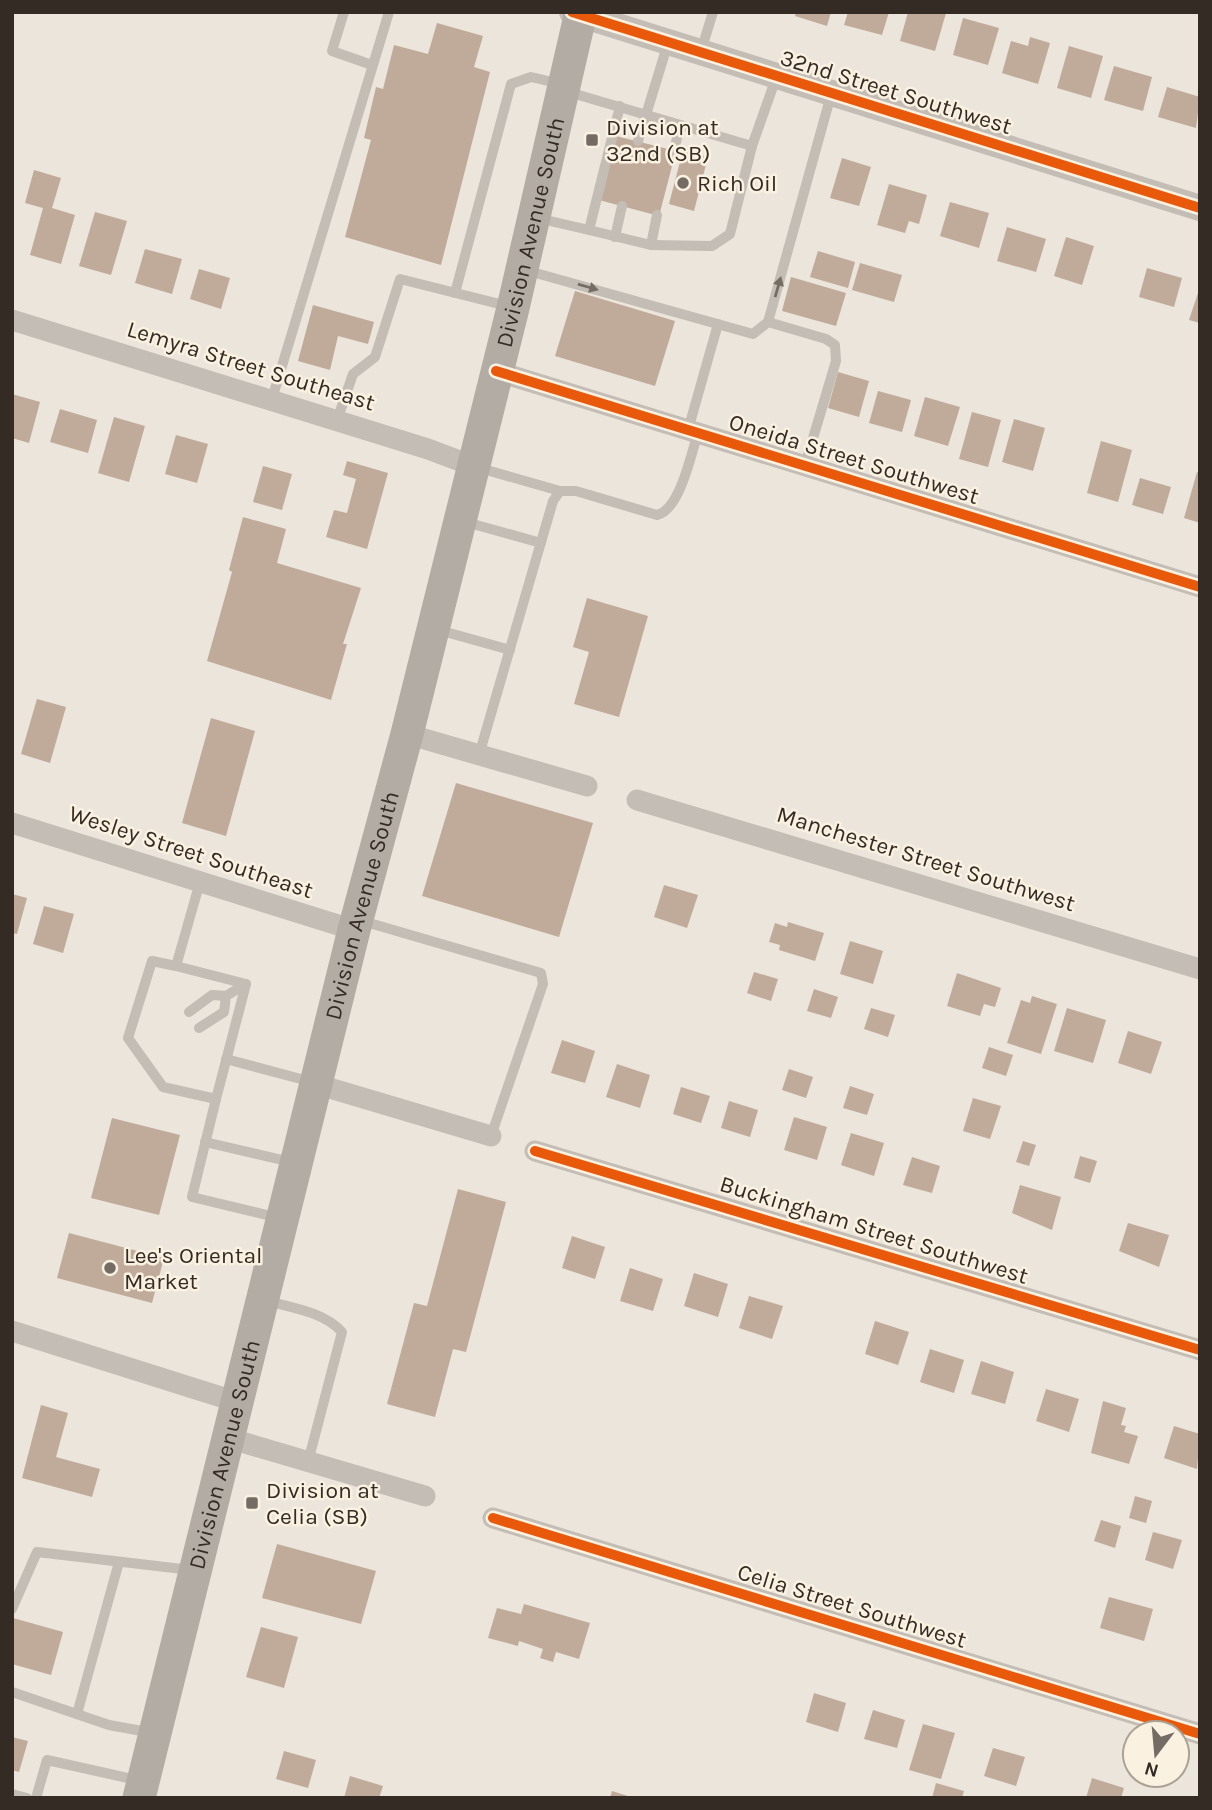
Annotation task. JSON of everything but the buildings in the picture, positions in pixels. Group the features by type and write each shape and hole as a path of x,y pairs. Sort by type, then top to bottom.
{"main road":[{"name":"Division Avenue South","path":"142,1790 355,925 407,734 513,308 564,87 578,13"}],"street":[{"name":"32nd Street Southwest","path":"578,13 776,78 1200,208"},
{"name":"Lemyra Street Southeast","path":"12,320 337,420 473,466"},
{"name":"Oneida Street Southwest","path":"496,371 1200,587"},
{"path":"407,734 587,786"},
{"name":"Manchester Street Southwest","path":"637,800 1200,969"},
{"name":"Wesley Street Southeast","path":"12,823 200,882 355,925"},
{"path":"316,1084 491,1136"},
{"name":"Buckingham Street Southwest","path":"535,1151 1200,1350"},
{"path":"12,1331 237,1402"},
{"path":"228,1438 425,1496"},
{"name":"Celia Street Southwest","path":"493,1518 1200,1734"}],"lane":[{"path":"344,12 332,51 372,65"},
{"path":"272,400 389,12"},
{"path":"700,54 713,12"},
{"path":"638,141 668,43"},
{"path":"455,293 511,83 531,77 752,146"},
{"path":"534,217 651,245 712,246 730,234 752,146 776,78"},
{"path":"522,269 753,334 768,323 831,94"},
{"path":"589,230 620,106"},
{"path":"674,151 681,125"},
{"path":"615,237 622,206"},
{"path":"651,245 657,215"},
{"path":"337,420 353,374 375,358 400,279 513,308"},
{"path":"768,323 826,339 835,345 836,361 805,465"},
{"path":"473,466 560,491 576,491 657,515 666,513 674,503 718,324"},
{"path":"479,755 553,501 560,491"},
{"path":"460,520 541,543"},
{"path":"433,628 509,650"},
{"path":"176,966 200,882"},
{"path":"355,925 541,973 543,984 491,1136"},
{"path":"216,1099 163,1087 150,1060 137,1050 128,1038 152,961 246,984"},
{"path":"188,1012 212,995 226,996 246,984"},
{"path":"246,984 192,1197 282,1219"},
{"path":"199,1028 224,1012 226,996"},
{"path":"137,1050 147,1043"},
{"path":"226,1059 316,1084"},
{"path":"205,1142 296,1164"},
{"path":"262,1300 318,1315 334,1323 342,1332 307,1462"},
{"path":"12,1609 37,1552 195,1571"},
{"path":"77,1714 119,1562"},
{"path":"12,1692 109,1725 155,1734"},
{"path":"36,1798 47,1760 142,1790"},
{"path":"12,1794 27,1798"}],"cycle path":[{"path":"572,12 1200,208"},
{"path":"496,371 1200,587"},
{"path":"535,1151 1200,1350"},
{"path":"493,1518 1200,1734"}],"place":[{"name":"Division at 32nd (SB)","path":"592,140"},
{"name":"Rich Oil","path":"683,183"},
{"name":"Lee's Oriental Market","path":"110,1268"},
{"name":"Division at Celia (SB)","path":"252,1503"}]}
